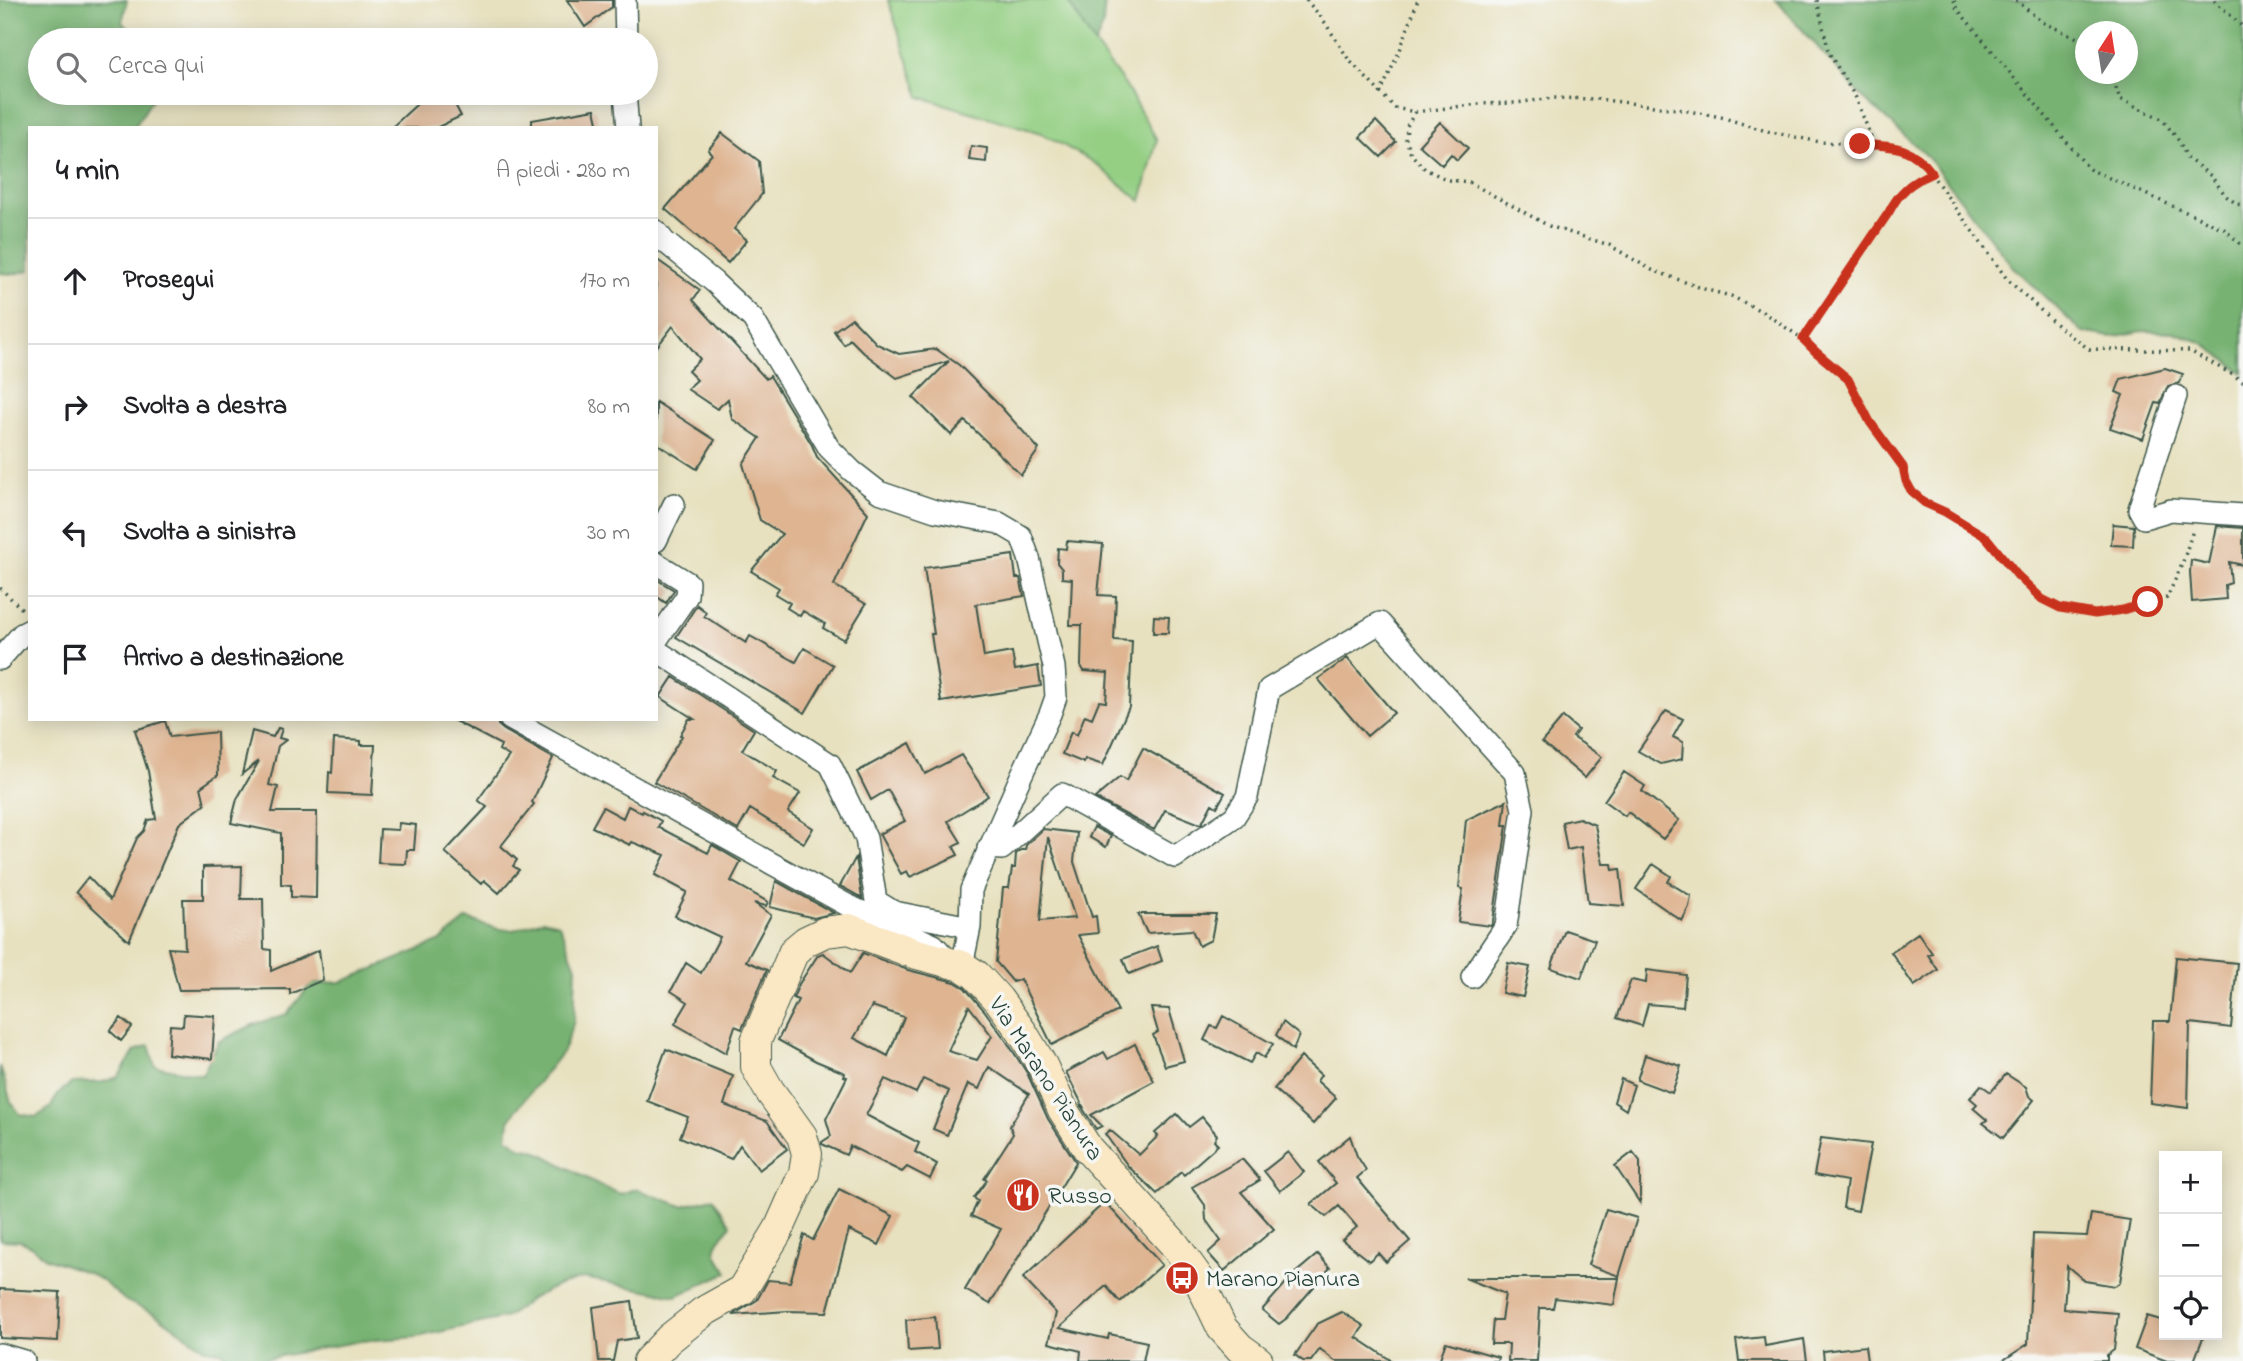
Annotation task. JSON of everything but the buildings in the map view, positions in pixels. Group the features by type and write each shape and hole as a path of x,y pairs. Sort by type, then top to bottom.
{"street":[{"path":"625,0 626,28"},
{"path":"626,105 628,126"},
{"path":"514,721 847,905 934,945 955,963 970,927 971,890 1056,696 1054,667 1029,558 1021,536 999,523 935,511 879,492 852,471 829,448 753,319 658,233"},
{"path":"2176,396 2139,509 2144,518 2171,510 2243,515"},
{"path":"658,537 674,504"},
{"path":"658,564 688,583 687,596 658,637"},
{"path":"988,848 1002,849 1062,794 1174,857 1234,817 1247,797 1269,689 1380,623 1515,773 1523,810 1506,926 1472,977"},
{"path":"0,659 22,634 28,631"},
{"path":"658,651 830,764 866,838 876,901 894,912 970,927"},
{"name":"Via Marano Pianura","path":"648,1361 669,1339 703,1312 742,1290 779,1229 804,1173 807,1154 802,1136 756,1067 756,1041 794,951 806,941 825,932 849,929 913,953 955,963 976,975 998,999 1042,1065 1063,1110 1088,1149 1174,1244 1197,1276 1222,1328 1240,1348 1258,1361"},
{"path":"0,1354 24,1361"}],"path":[{"path":"1306,0 1322,18 1349,60 1395,108 1415,112 1553,98 1597,99 1721,117 1766,131 1820,142 1899,146 1932,173 2007,279 2060,328 2089,349 2190,351 2243,382"},
{"path":"1380,94 1418,0"},
{"path":"1817,0 1829,52 1856,98 1874,145"},
{"path":"1954,0 1955,6 2089,169 2224,229 2243,246"},
{"path":"2016,0 2042,22 2075,37"},
{"path":"2214,0 2243,27"},
{"path":"2115,84 2120,99 2162,119 2179,141 2187,158 2211,176 2226,196 2243,205"},
{"path":"1415,112 1407,126 1406,139 1411,154 1425,169 1448,180 1469,182 1549,226 1609,245 1652,270 1706,290 1731,296 1761,311 1803,339 1848,379 1870,422 1903,467 1912,492 1925,503 1986,537 2017,575 2042,599 2060,608 2095,614 2123,610 2167,598 2192,538 2198,512"},
{"path":"1803,339 1897,197 1912,184 1932,173"},
{"path":"0,588 22,611 28,612"}],"green space":[{"path":"0,0 127,0 122,23 129,28 28,28 28,105 148,105 135,126 28,126 28,270 14,274 0,273"},
{"path":"888,0 1067,0 1095,45 1125,85 1157,140 1141,201 1093,162 1041,133 920,97"},
{"path":"1067,0 1105,0 1103,24 1095,45"},
{"path":"1776,0 2243,0 2243,373 2203,343 2174,332 2143,331 2111,337 2082,332 2013,267 1926,155 1863,98"},
{"path":"467,919 498,929 513,930 543,920 559,924 576,967 574,1021 563,1051 509,1121 507,1137 519,1147 535,1150 621,1194 636,1189 682,1206 713,1198 731,1225 716,1248 718,1258 728,1272 676,1296 584,1278 559,1285 532,1298 507,1317 417,1337 361,1341 253,1361 233,1361 220,1351 206,1349 155,1314 126,1301 89,1273 46,1258 21,1241 0,1240 0,1066 11,1102 20,1114 36,1117 50,1108 59,1093 72,1083 103,1082 118,1077 135,1051 149,1045 155,1066 202,1075 219,1041 253,1025 287,1014 311,984 342,982 441,941"}],"place":[{"name":"Russo","path":"1023,1195"},
{"name":"Marano Pianura","path":"1182,1278"}],"route":[{"path":"1860,144 1899,146 1932,173 1922,177 1897,197 1803,339 1848,379 1870,422 1903,467 1912,492 1925,503 1986,537 2017,575 2042,599 2060,608 2095,614 2123,610 2148,602"}]}
